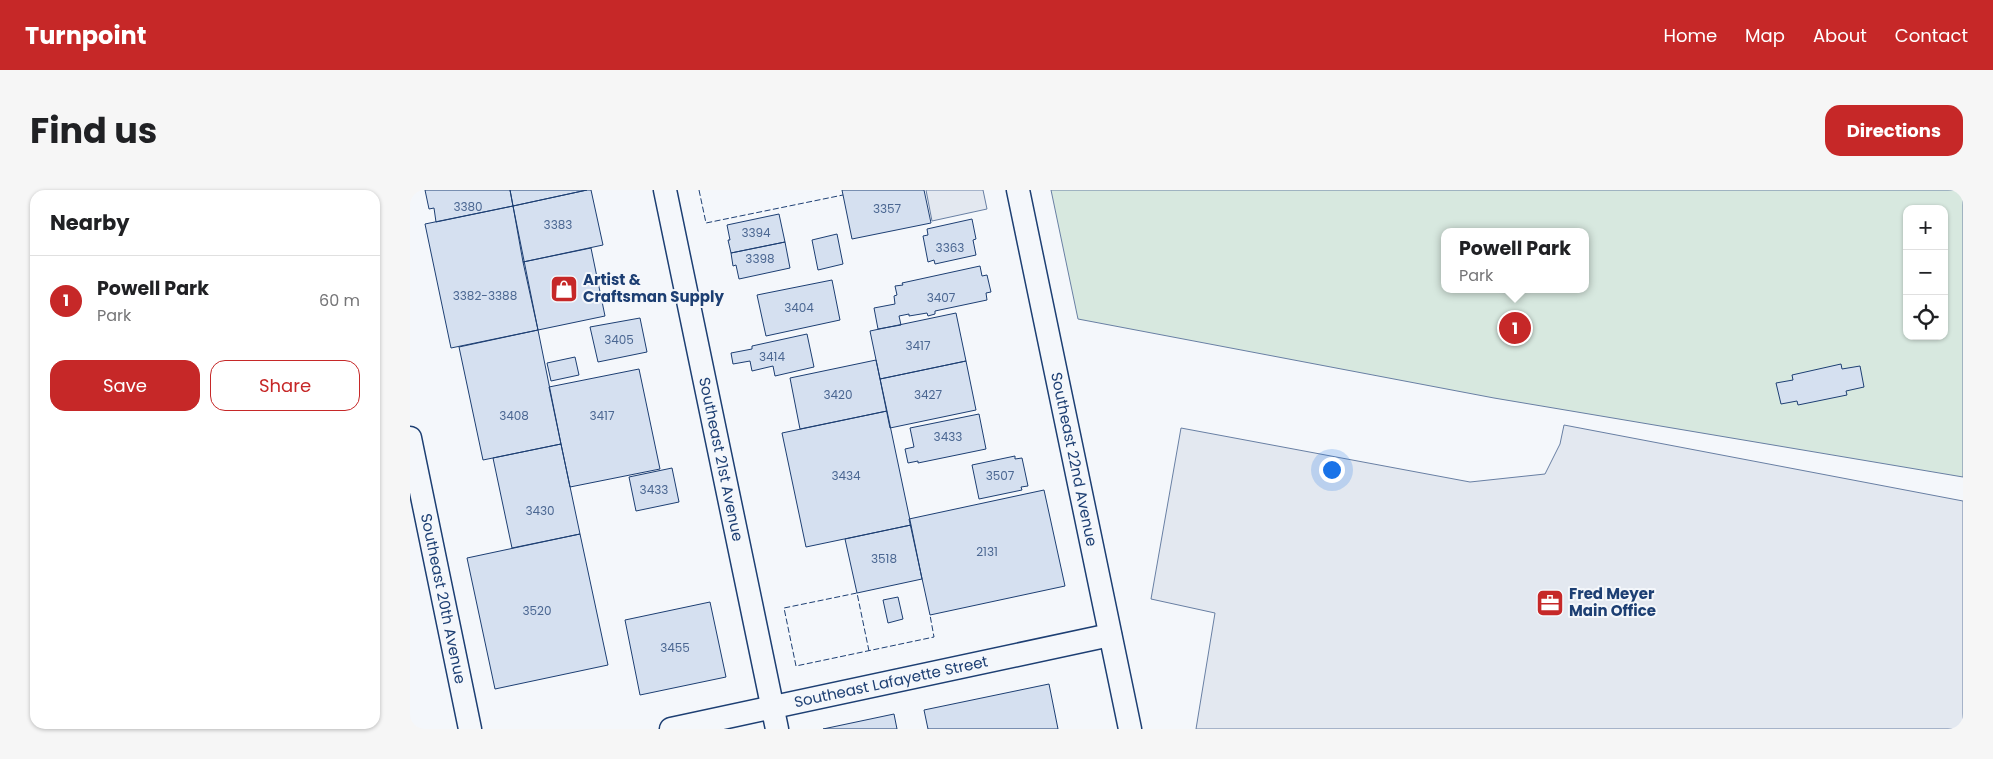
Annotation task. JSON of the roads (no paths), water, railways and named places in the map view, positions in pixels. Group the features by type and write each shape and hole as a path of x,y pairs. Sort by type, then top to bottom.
{"street":[{"name":"Southeast 21st Avenue","path":"665,190 777,729"},
{"name":"Southeast 22nd Avenue","path":"1018,190 1130,729"},
{"name":"Southeast 20th Avenue","path":"410,438 470,729"},
{"name":"Southeast Lafayette Street","path":"671,729 1110,635"}],"place":[{"name":"Artist & Craftsman Supply","path":"564,289"},
{"name":"Powell Park","path":"1515,328"},
{"name":"Fred Meyer Main Office","path":"1550,603"}]}
